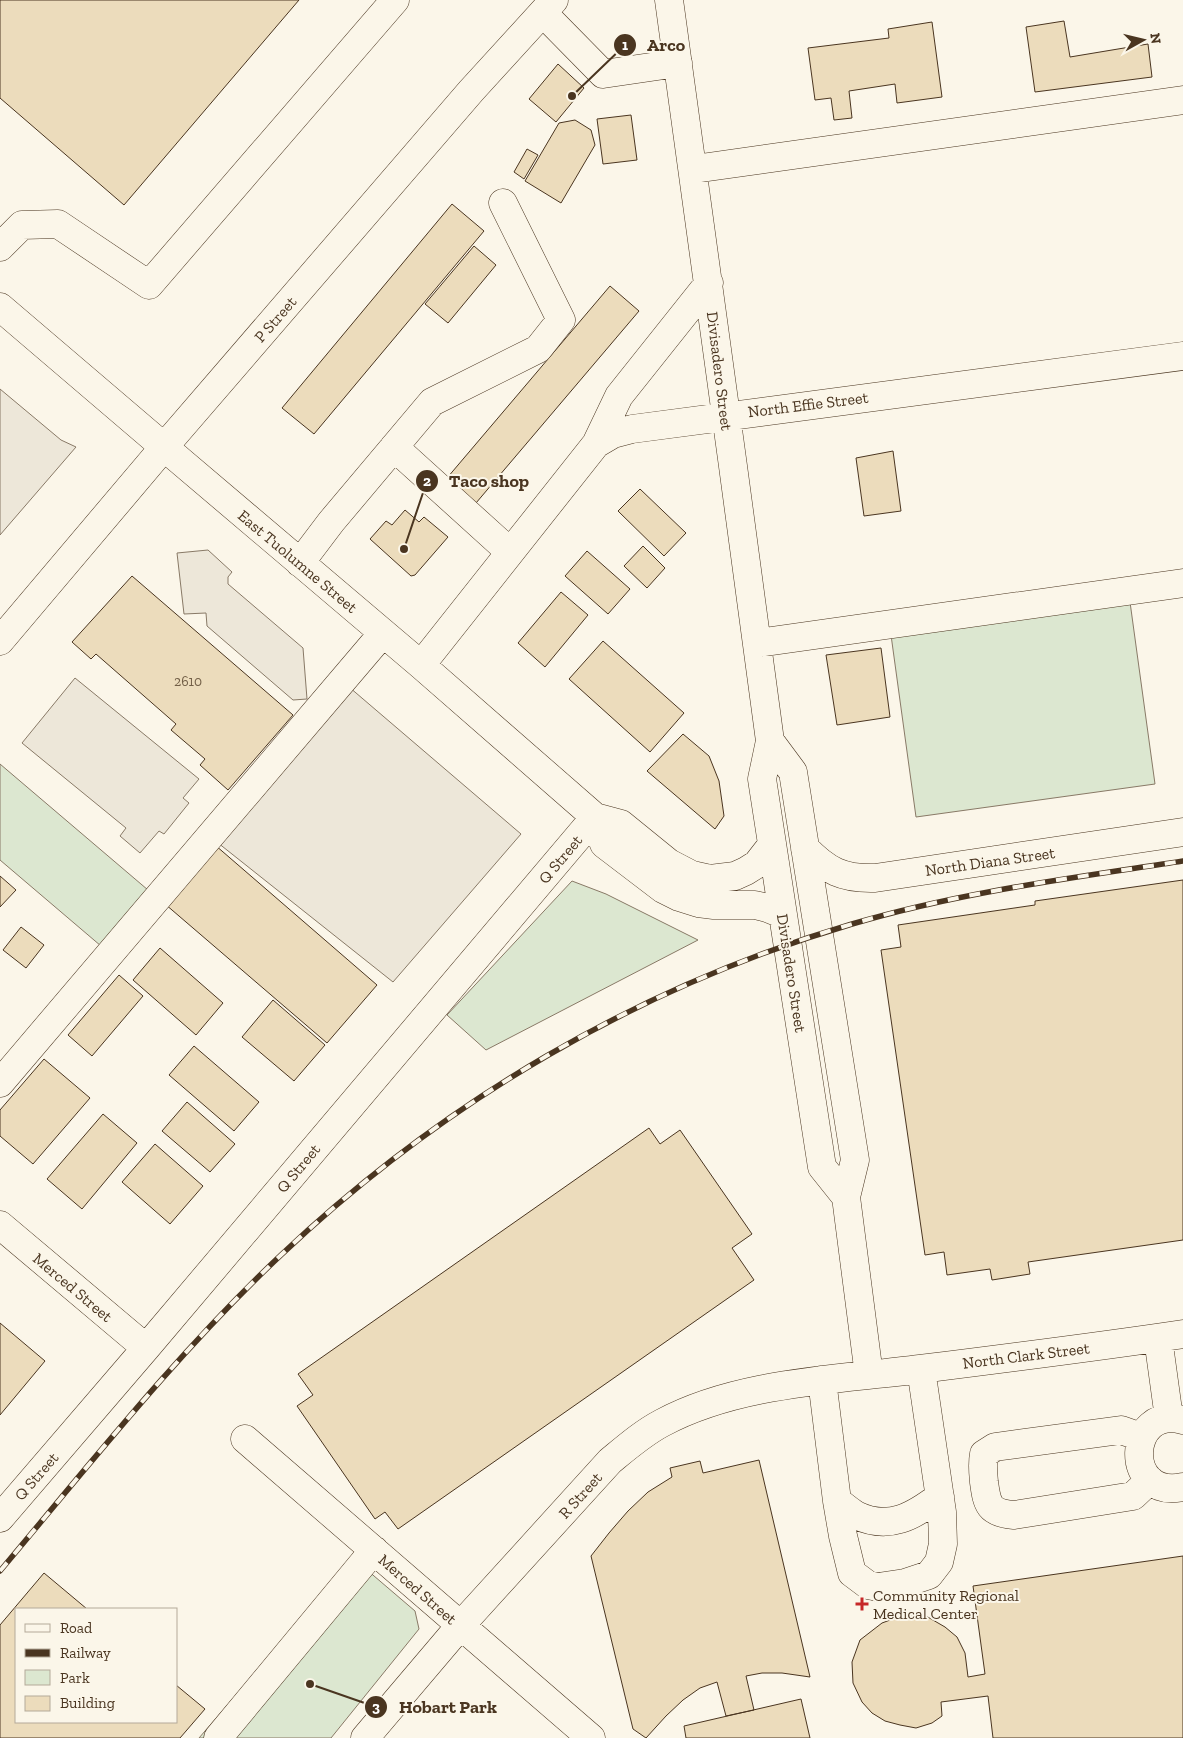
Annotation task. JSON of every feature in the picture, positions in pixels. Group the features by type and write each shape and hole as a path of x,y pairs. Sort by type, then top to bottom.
{"street":[{"path":"0,246 22,225 58,224 149,285 395,0"},
{"name":"Divisadero Street","path":"668,0 694,169 725,415 770,741 762,779 771,846 822,1167 846,1197"},
{"path":"548,6 603,74 678,63"},
{"name":"P Street","path":"0,641 164,447 471,91 548,6"},
{"path":"694,169 1183,100"},
{"path":"300,562 331,522 432,402 538,349 561,320 503,203"},
{"path":"596,444 619,396 709,284"},
{"name":"East Tuolumne Street","path":"0,307 421,665 595,817 621,824 668,863 692,875 710,879 734,876 746,871 757,864 771,846"},
{"name":"North Effie Street","path":"421,665 596,444 613,434 632,429 725,415 1183,356"},
{"path":"394,448 510,552"},
{"path":"757,643 1183,583"},
{"path":"0,1082 383,633"},
{"name":"Divisadero Street","path":"770,741 793,772 855,1160 846,1197 869,1375"},
{"path":"595,817 604,844 662,889 698,903 755,905 782,914"},
{"name":"Q Street","path":"0,1518 595,817"},
{"name":"North Diana Street","path":"806,848 830,870 844,876 875,878 1183,832"},
{"name":"Merced Street","path":"0,1225 146,1348"},
{"path":"1171,1336 1176,1419 1158,1421 1149,1428 1141,1437 1138,1448 1138,1460 1142,1470 1150,1480 1159,1486 1171,1489 1183,1487"},
{"name":"North Clark Street","path":"869,1375 1171,1336"},
{"path":"822,1380 837,1501 852,1573 868,1585 878,1587 906,1583 929,1575 939,1562 943,1544 940,1496 921,1369"},
{"name":"R Street","path":"366,1738 460,1626 610,1461 635,1440 662,1423 700,1406 752,1392 822,1380 869,1375"},
{"path":"1141,1437 1121,1430 995,1447 984,1454 982,1463 987,1501 993,1510 1003,1514 1014,1515 1134,1496 1150,1480"},
{"name":"Merced Street","path":"245,1439 591,1738"},
{"path":"837,1501 856,1514 874,1520 890,1521 920,1512 940,1496"},
{"path":"218,1738 374,1550"}],"green space":[{"path":"1130,602 1155,784 916,817 891,635"},
{"path":"0,764 148,890 101,946 0,860"},
{"path":"572,881 606,894 698,940 486,1050 447,1015"},
{"path":"353,1558 415,1611 419,1629 331,1738 199,1738"}],"shaded area":[{"path":"0,389 61,440 76,447 0,535"},
{"path":"208,550 232,572 228,577 228,584 303,648 307,699 293,700 207,626 206,613 184,614 177,553"},
{"path":"335,675 521,834 393,982 203,831"},
{"path":"75,678 199,779 183,798 189,803 164,834 159,831 140,853 120,836 126,828 22,743"}],"building":[{"path":"0,0 299,0 124,205 0,98"},
{"path":"1064,21 1070,57 1148,44 1152,77 1035,92 1026,27"},
{"path":"932,22 942,97 897,103 895,84 849,91 852,118 834,120 831,98 815,100 808,48 889,38 888,29"},
{"path":"558,64 584,88 556,122 529,99"},
{"path":"631,115 637,160 603,164 597,119"},
{"path":"575,120 591,130 595,145 561,203 525,181 559,123"},
{"path":"527,149 538,155 524,179 514,172"},
{"path":"452,204 484,231 314,434 282,408"},
{"path":"474,246 496,265 448,323 425,304"},
{"path":"610,286 639,311 476,503 447,478"},
{"path":"893,451 901,511 864,516 856,458"},
{"path":"640,489 686,533 664,556 618,511"},
{"path":"405,510 419,522 424,517 448,537 415,575 411,576 370,539 386,521 392,525"},
{"path":"643,546 665,568 647,588 624,566"},
{"path":"587,551 630,589 608,614 565,576"},
{"path":"132,576 293,715 228,790 200,765 205,759 171,730 176,724 96,654 91,659 72,642"},
{"path":"561,592 588,615 545,667 518,643"},
{"path":"603,641 684,713 650,752 569,679"},
{"path":"881,648 890,717 837,725 826,655"},
{"path":"683,734 709,756 719,781 724,816 715,829 647,771"},
{"path":"215,845 377,985 327,1043 165,904"},
{"path":"0,876 16,890 0,907"},
{"path":"1183,880 1183,1240 1028,1262 1030,1274 992,1280 990,1269 947,1275 944,1252 925,1255 881,950 901,947 898,925 1035,905 1035,901"},
{"path":"21,927 44,945 26,968 3,950"},
{"path":"160,948 223,1003 196,1035 133,980"},
{"path":"119,975 143,996 92,1056 68,1035"},
{"path":"273,1000 325,1045 294,1081 242,1037"},
{"path":"194,1046 259,1102 234,1131 169,1075"},
{"path":"44,1059 90,1098 33,1164 0,1136 0,1110"},
{"path":"187,1102 235,1144 210,1172 162,1131"},
{"path":"103,1114 137,1143 82,1209 47,1179"},
{"path":"649,1128 660,1144 680,1130 752,1234 732,1248 754,1280 398,1529 385,1512 375,1519 297,1406 313,1395 298,1374"},
{"path":"155,1144 203,1186 170,1224 122,1182"},
{"path":"0,1323 45,1361 0,1415"},
{"path":"759,1460 810,1677 782,1673 762,1673 746,1676 754,1710 726,1716 717,1682 700,1688 683,1700 646,1738 633,1729 591,1556 628,1511 648,1492 672,1477 670,1468 700,1461 703,1473"},
{"path":"1183,1556 1183,1738 993,1738 988,1696 941,1702 942,1716 932,1723 916,1728 885,1721 872,1713 862,1702 853,1683 852,1662 860,1640 882,1623 901,1616 926,1616 945,1627 957,1637 965,1653 968,1677 985,1674 973,1586"},
{"path":"44,1573 86,1608 15,1608 15,1723 178,1723 178,1687 205,1709 180,1738 0,1738 0,1625"},
{"path":"801,1699 810,1738 686,1738 684,1726"}],"railway":[{"path":"0,1571 171,1369 243,1292 281,1255 343,1199 408,1148 476,1100 547,1056 620,1016 695,981 773,950 852,924 975,894 1183,861"}],"place":[{"name":"Arco","path":"572,96"},
{"name":"Taco shop","path":"404,549"},
{"name":"Community Regional Medical Center","path":"862,1604"},
{"name":"Hobart Park","path":"310,1684"}]}
